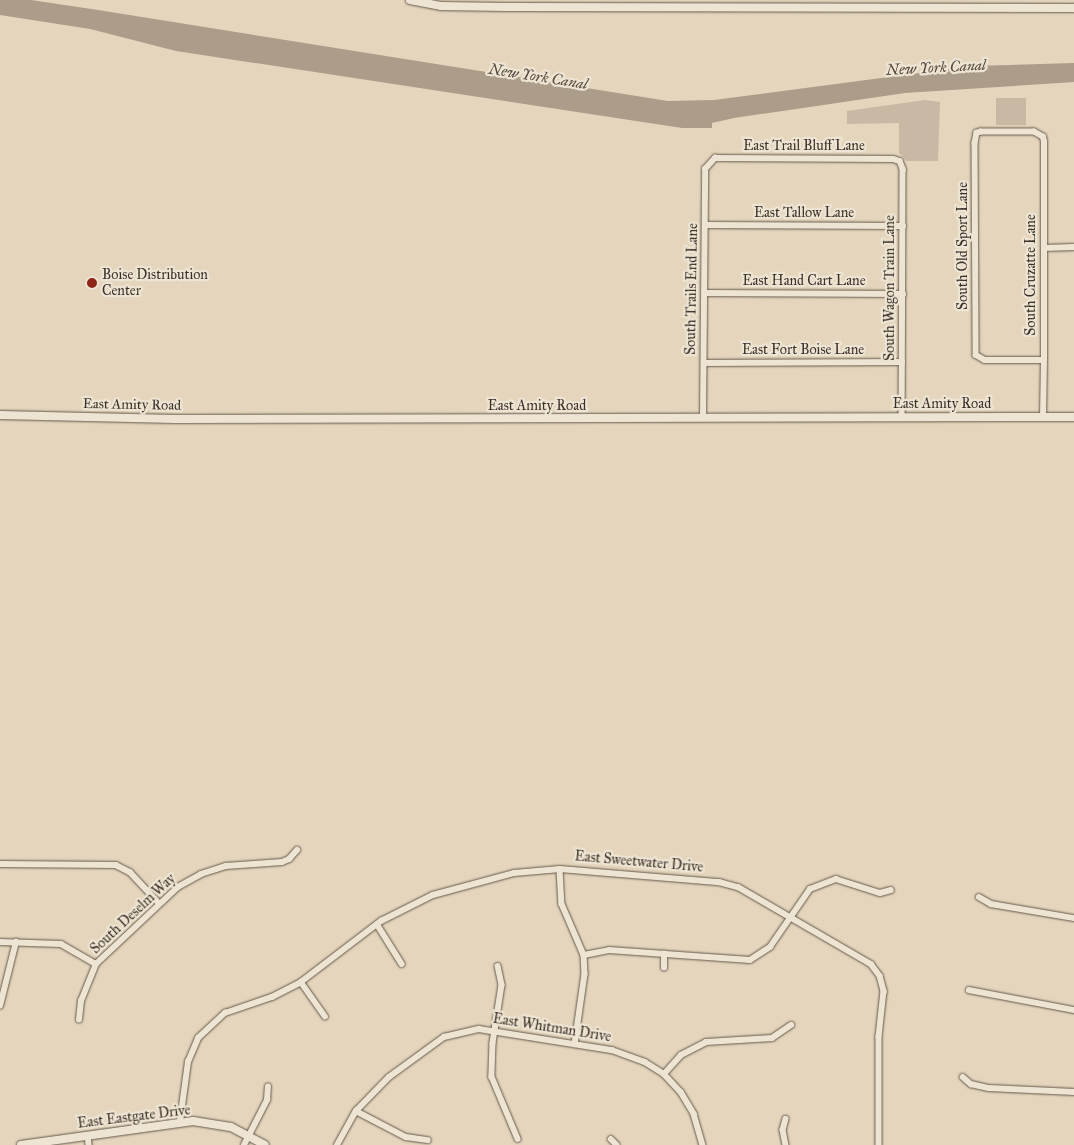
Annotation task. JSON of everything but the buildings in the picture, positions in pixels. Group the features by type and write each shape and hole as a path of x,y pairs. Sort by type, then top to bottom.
{"street":[{"path":"410,0 441,6 506,3 1074,8"},
{"name":"South Old Sport Lane","path":"1042,134 977,134 977,358 1044,360"},
{"name":"South Cruzatte Lane","path":"1042,134 1044,417"},
{"name":"East Trail Bluff Lane","path":"708,163 715,158 893,158 900,162"},
{"name":"South Wagon Train Lane","path":"900,162 903,169 902,416"},
{"name":"South Trails End Lane","path":"703,417 706,169 708,163"},
{"name":"East Tallow Lane","path":"706,225 903,226"},
{"path":"1044,248 1074,248"},
{"name":"East Hand Cart Lane","path":"705,293 903,294"},
{"name":"East Fort Boise Lane","path":"704,363 902,362"},
{"name":"East Amity Road","path":"0,415 175,419 1074,417"},
{"name":"South Deselm Way","path":"79,1020 81,1001 96,964 159,903 185,882 209,871 234,864 282,862 290,859 297,850"},
{"path":"0,864 116,865 130,872 159,903"},
{"path":"560,869 562,904 584,955 585,974 575,1044"},
{"name":"East Sweetwater Drive","path":"180,1121 188,1062 198,1038 225,1013 272,997 301,982 377,924 433,895 477,880 560,869 719,882 757,895 871,964 880,976 884,991 879,1037 879,1145"},
{"path":"584,955 609,950 750,960 770,947 810,889 828,880 844,880 880,893 891,890"},
{"path":"979,897 991,904 1074,918"},
{"path":"377,924 402,964"},
{"path":"0,942 61,944 96,964"},
{"path":"0,1006 16,942"},
{"path":"664,954 664,968"},
{"path":"498,966 502,985 495,1030 492,1077 518,1139"},
{"path":"301,982 325,1016"},
{"path":"969,990 1074,1010"},
{"path":"664,1074 681,1055 706,1042 772,1038 791,1025"},
{"name":"East Whitman Drive","path":"337,1145 356,1111 389,1077 444,1037 478,1029 495,1030 623,1053 664,1074 686,1100 703,1145"},
{"path":"964,1077 971,1084 990,1088 1074,1092"},
{"path":"244,1145 267,1100 268,1087"},
{"path":"356,1111 406,1137 428,1140"},
{"path":"786,1119 783,1130 786,1145"},
{"name":"East Eastgate Drive","path":"21,1145 180,1121 213,1123 249,1136 266,1145"},
{"path":"88,1135 89,1145"},
{"path":"611,1139 617,1145"}],"shaded area":[{"path":"0,0 31,0 98,10 668,101 714,100 972,66 1074,63 1074,82 905,93 734,118 712,123 712,128 682,128 176,51 90,29 0,15"},
{"path":"996,98 1026,98 1026,125 996,125"},
{"path":"925,100 940,102 938,161 907,161 899,153 899,123 847,124 847,111"}],"place":[{"name":"Boise Distribution Center","path":"92,283"}],"water label":[{"name":"New York Canal","path":"936,68"},
{"name":"New York Canal","path":"538,77"}]}
